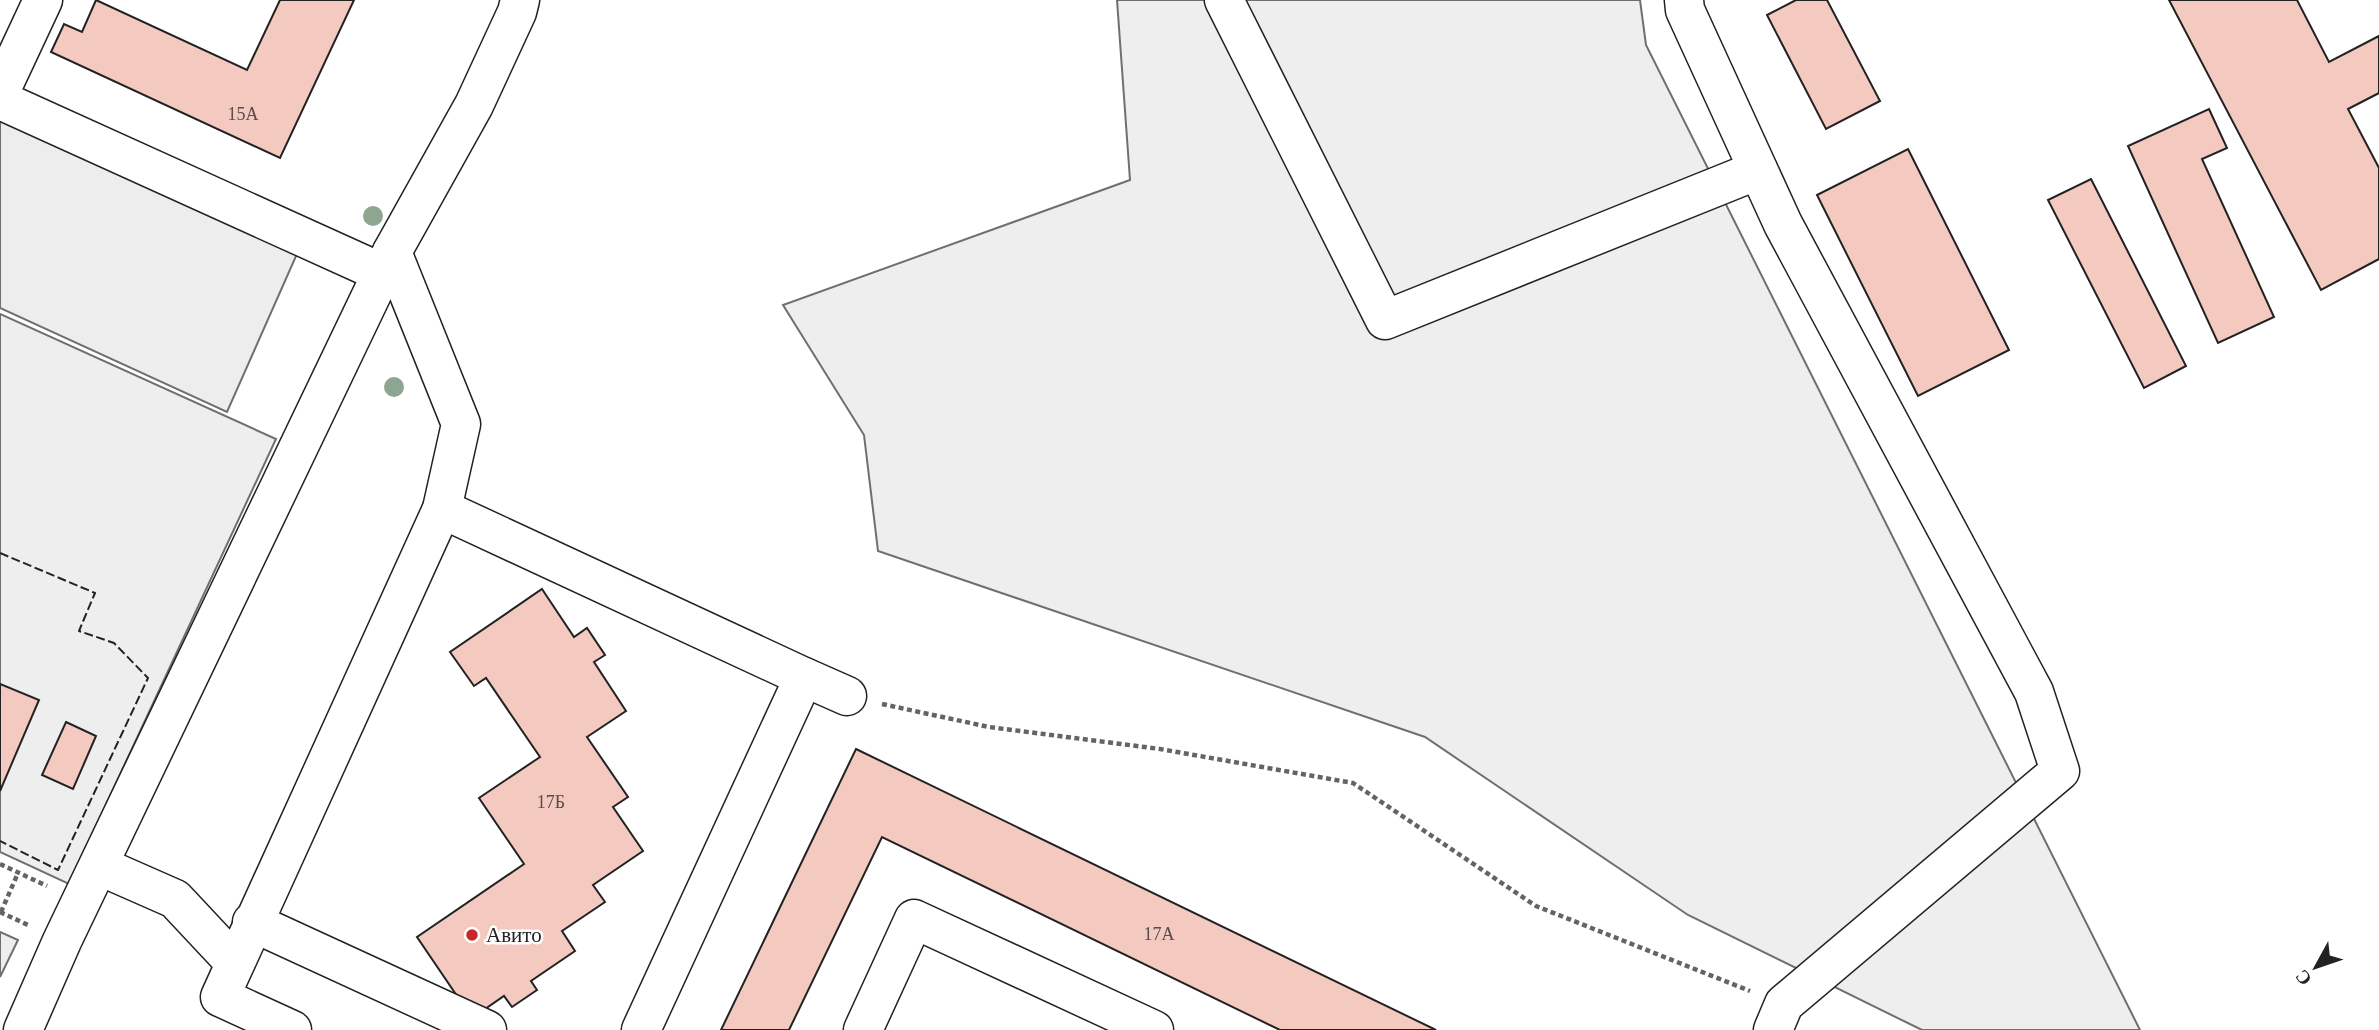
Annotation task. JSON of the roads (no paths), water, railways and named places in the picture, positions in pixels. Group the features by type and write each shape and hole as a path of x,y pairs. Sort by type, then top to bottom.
{"street":[{"path":"0,92 43,0"},
{"path":"23,1030 80,902 100,866 387,262 474,105 520,0"},
{"path":"1224,0 1385,320 1758,170"},
{"path":"1684,0 1685,10 1783,224 2034,692 2060,771 1778,1017"},
{"path":"0,100 387,262 461,424 442,509 220,997 228,1017 292,1030"},
{"path":"442,509 847,696"},
{"path":"641,1030 804,677"},
{"path":"100,866 175,899 234,962"},
{"path":"863,1030 914,919 1154,1030"},
{"path":"252,922 486,1030"}],"place":[{"name":"Авито","path":"472,935"}]}
